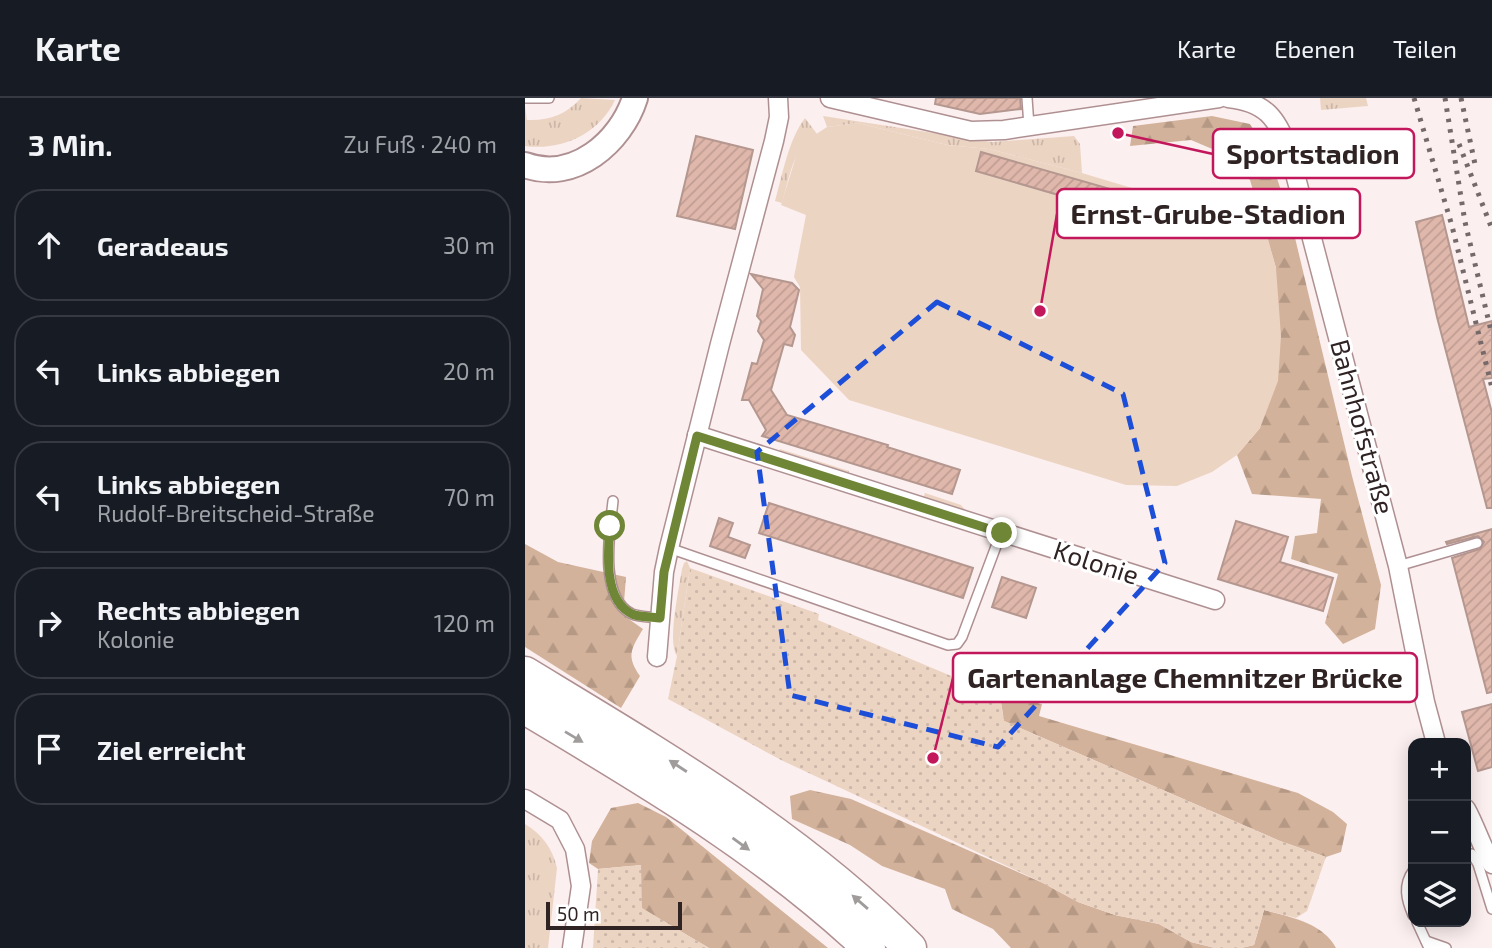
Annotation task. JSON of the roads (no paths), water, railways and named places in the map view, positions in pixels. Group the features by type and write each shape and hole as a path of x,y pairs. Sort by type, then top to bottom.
{"highway":[{"path":"525,673 727,797 843,887 910,948"},
{"path":"525,708 623,765 709,821 793,881 869,948"}],"street":[{"path":"525,165 559,168 589,157 616,135 635,98"},
{"path":"657,657 664,572 669,548 775,141 779,117 778,98"},
{"path":"830,98 862,101 971,131 1005,130 1219,98"},
{"name":"Bahnhofstraße","path":"1228,98 1249,100 1273,116 1289,151 1398,566 1435,738"},
{"name":"Kolonie","path":"697,436 1215,600"},
{"path":"525,799 560,820 575,849 581,886 572,948"},
{"path":"1471,823 1492,838"},
{"path":"1471,826 1483,848 1490,869"}],"lane":[{"path":"525,98 548,98"},
{"path":"1027,98 1029,126"},
{"path":"613,500 608,564 616,598 632,614 660,618"},
{"path":"669,548 948,645 957,644 962,637 1002,533"},
{"path":"1398,566 1476,543"},
{"path":"1471,855 1490,869 1492,909"},
{"path":"1471,855 1490,869"},
{"path":"1408,882 1408,904"},
{"path":"1420,927 1428,944 1445,948"}],"railway":[{"path":"1414,98 1452,226 1492,388"},
{"path":"1445,98 1465,222 1492,335"},
{"path":"1461,98 1476,169"},
{"path":"1459,144 1492,229"}],"place":[{"name":"Sportstadion","path":"1118,133"},
{"name":"Ernst-Grube-Stadion","path":"1040,311"},
{"name":"Gartenanlage Chemnitzer Brücke","path":"933,758"}]}
